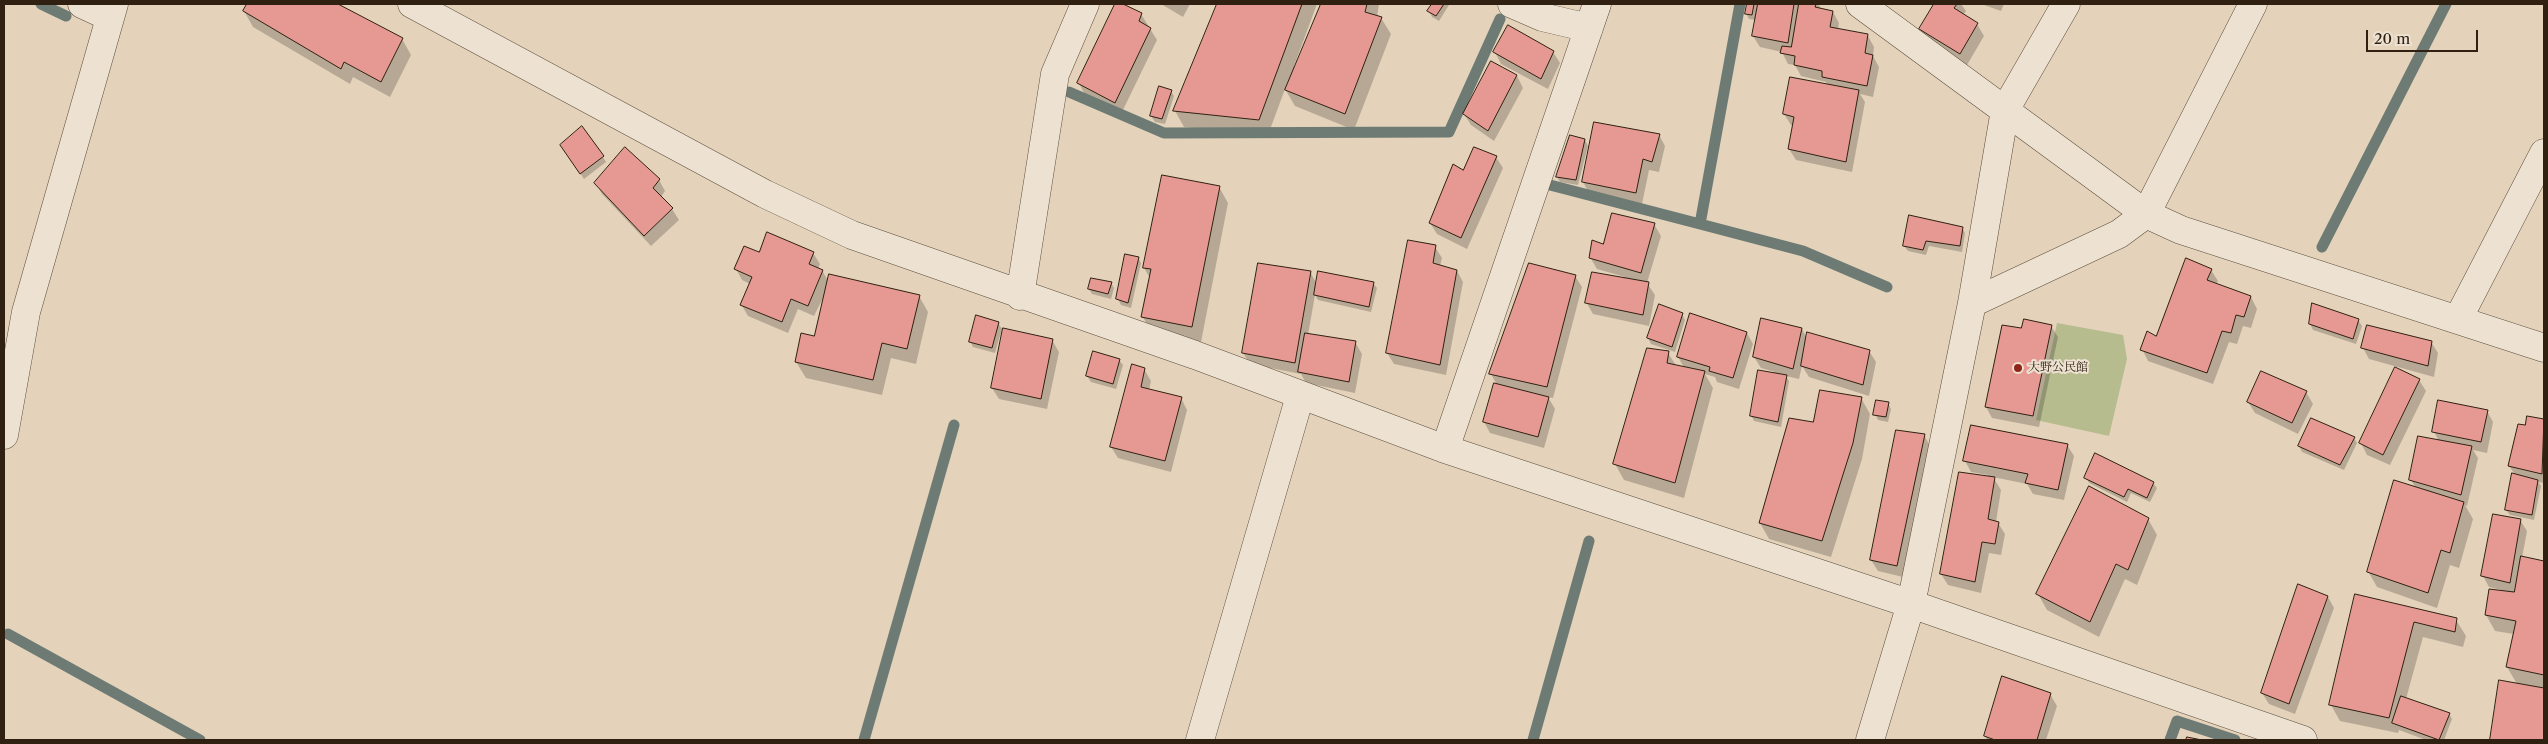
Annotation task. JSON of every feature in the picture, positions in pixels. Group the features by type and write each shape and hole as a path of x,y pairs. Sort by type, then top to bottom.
{"street":[{"path":"4,434 26,312 112,10 82,4"},
{"path":"412,4 765,194 852,236 1020,296 1195,355 1445,449 1911,604 2303,740"},
{"path":"1020,296 1055,74 1085,4"},
{"path":"1445,449 1593,16 1542,17 1512,4"},
{"path":"1860,4 2146,214 2181,230 2544,348"},
{"path":"1870,740 1911,604 1972,303 2005,110 2066,4"},
{"path":"1972,303 2119,234 2146,214 2253,4"},
{"path":"2458,319 2544,153"},
{"path":"1200,740 1300,396"}],"green space":[{"path":"2057,323 2123,335 2127,359 2109,436 2036,420"}],"building":[{"path":"247,4 338,4 403,38 381,82 344,62 341,69 243,11"},
{"path":"1115,4 1123,4 1142,13 1139,21 1151,28 1115,103 1077,83"},
{"path":"1217,4 1302,4 1259,120 1173,111"},
{"path":"1321,4 1367,4 1365,12 1382,17 1345,114 1285,90"},
{"path":"1432,4 1444,4 1436,16 1427,11"},
{"path":"1747,4 1754,4 1752,15 1745,14"},
{"path":"1758,4 1794,4 1788,43 1752,36"},
{"path":"1799,4 1816,4 1815,7 1833,11 1830,27 1868,34 1865,53 1873,55 1867,86 1822,77 1822,71 1794,65 1795,56 1780,53 1782,46 1791,47"},
{"path":"1934,4 1957,4 1954,8 1978,23 1960,54 1919,29"},
{"path":"1508,25 1554,51 1541,79 1493,52"},
{"path":"1491,61 1517,75 1488,131 1463,114"},
{"path":"1790,77 1859,90 1846,162 1788,149 1794,117 1783,114"},
{"path":"1159,86 1172,90 1162,119 1150,116"},
{"path":"1594,122 1660,134 1652,162 1643,159 1636,193 1582,182"},
{"path":"582,126 604,156 580,174 560,145"},
{"path":"1570,135 1585,139 1576,180 1556,177"},
{"path":"625,147 660,179 653,188 673,208 644,236 594,183"},
{"path":"1474,147 1497,156 1461,238 1429,223 1453,164 1463,170"},
{"path":"1162,175 1220,186 1192,327 1141,317 1151,269 1143,268"},
{"path":"1612,213 1655,223 1641,273 1589,258 1592,240 1603,244"},
{"path":"1909,215 1963,227 1960,246 1926,241 1923,250 1903,246"},
{"path":"767,232 814,252 809,264 823,270 808,306 791,299 782,322 740,305 752,277 734,269 744,246 759,252"},
{"path":"1408,240 1436,245 1433,263 1457,270 1440,365 1386,353"},
{"path":"1125,254 1139,257 1128,303 1116,299"},
{"path":"2186,258 2212,269 2207,280 2251,296 2244,317 2236,315 2231,333 2222,331 2207,373 2140,350 2147,331 2156,336"},
{"path":"1258,263 1311,271 1295,363 1242,353"},
{"path":"1529,263 1576,275 1547,387 1489,374"},
{"path":"1318,271 1374,282 1369,307 1314,295"},
{"path":"1592,272 1649,282 1643,315 1585,303"},
{"path":"829,274 920,295 907,349 882,343 873,380 795,362 801,333 814,336"},
{"path":"1091,278 1112,282 1108,294 1088,289"},
{"path":"2312,303 2359,319 2353,339 2309,324"},
{"path":"1659,304 1683,313 1672,347 1647,338"},
{"path":"1690,313 1747,332 1733,378 1709,371 1710,367 1677,357"},
{"path":"976,315 999,322 992,348 969,342"},
{"path":"1761,318 1802,328 1793,369 1753,357"},
{"name":"大野公民館","path":"2024,319 2052,325 2033,416 1985,407 2002,325 2021,328"},
{"path":"2367,325 2432,341 2428,366 2361,348"},
{"path":"1003,328 1053,339 1041,399 991,388"},
{"path":"1807,332 1870,350 1863,385 1801,366"},
{"path":"1305,333 1356,341 1349,382 1298,372"},
{"path":"1647,348 1669,351 1667,363 1705,371 1675,483 1613,464"},
{"path":"1093,351 1120,359 1113,384 1086,376"},
{"path":"1132,364 1145,368 1141,387 1182,397 1165,461 1110,447"},
{"path":"2395,367 2420,379 2383,455 2359,443"},
{"path":"1758,370 1787,375 1778,422 1750,416"},
{"path":"2261,371 2307,391 2292,423 2247,402"},
{"path":"1494,383 1549,397 1538,437 1483,422"},
{"path":"1820,390 1862,397 1853,443 1822,541 1759,523 1789,418 1813,422"},
{"path":"1876,400 1889,402 1886,417 1873,415"},
{"path":"2438,400 2488,410 2481,442 2432,432"},
{"path":"2527,416 2544,419 2542,474 2508,466 2518,424 2525,425"},
{"path":"2311,418 2355,437 2340,465 2298,446"},
{"path":"1971,425 2068,444 2058,490 2025,483 2028,474 1963,461"},
{"path":"1896,430 1925,434 1897,566 1870,560"},
{"path":"2418,436 2472,446 2461,495 2409,480"},
{"path":"2095,453 2154,482 2147,498 2128,489 2124,497 2084,478"},
{"path":"1959,472 1995,477 1988,519 1999,522 1995,544 1982,542 1975,582 1940,574"},
{"path":"2512,473 2538,480 2532,515 2505,510"},
{"path":"2394,480 2464,502 2450,553 2441,550 2428,593 2367,572"},
{"path":"2089,486 2149,518 2128,570 2116,564 2090,622 2036,594"},
{"path":"2493,514 2521,519 2510,583 2481,576"},
{"path":"2521,556 2544,561 2544,675 2506,667 2516,621 2485,615 2489,589 2514,592"},
{"path":"2298,584 2328,596 2289,704 2261,693"},
{"path":"2355,594 2457,618 2455,632 2414,622 2389,718 2329,705"},
{"path":"2002,676 2051,693 2037,740 1995,740 1984,736"},
{"path":"2499,680 2544,688 2544,740 2490,740"},
{"path":"2401,696 2450,713 2439,740 2392,723"},
{"path":"2187,737 2202,740 2186,740"}],"waterway":[{"path":"41,4 66,16"},
{"path":"1550,185 1700,224 1740,4"},
{"path":"2322,247 2446,4"},
{"path":"1069,92 1164,133 1449,132 1500,19"},
{"path":"1700,224 1803,251 1887,287"},
{"path":"864,740 954,425"},
{"path":"1533,740 1589,541"},
{"path":"8,634 200,740"},
{"path":"2170,740 2177,721 2235,740"}],"place":[{"name":"大野公民館","path":"2018,368"}]}
